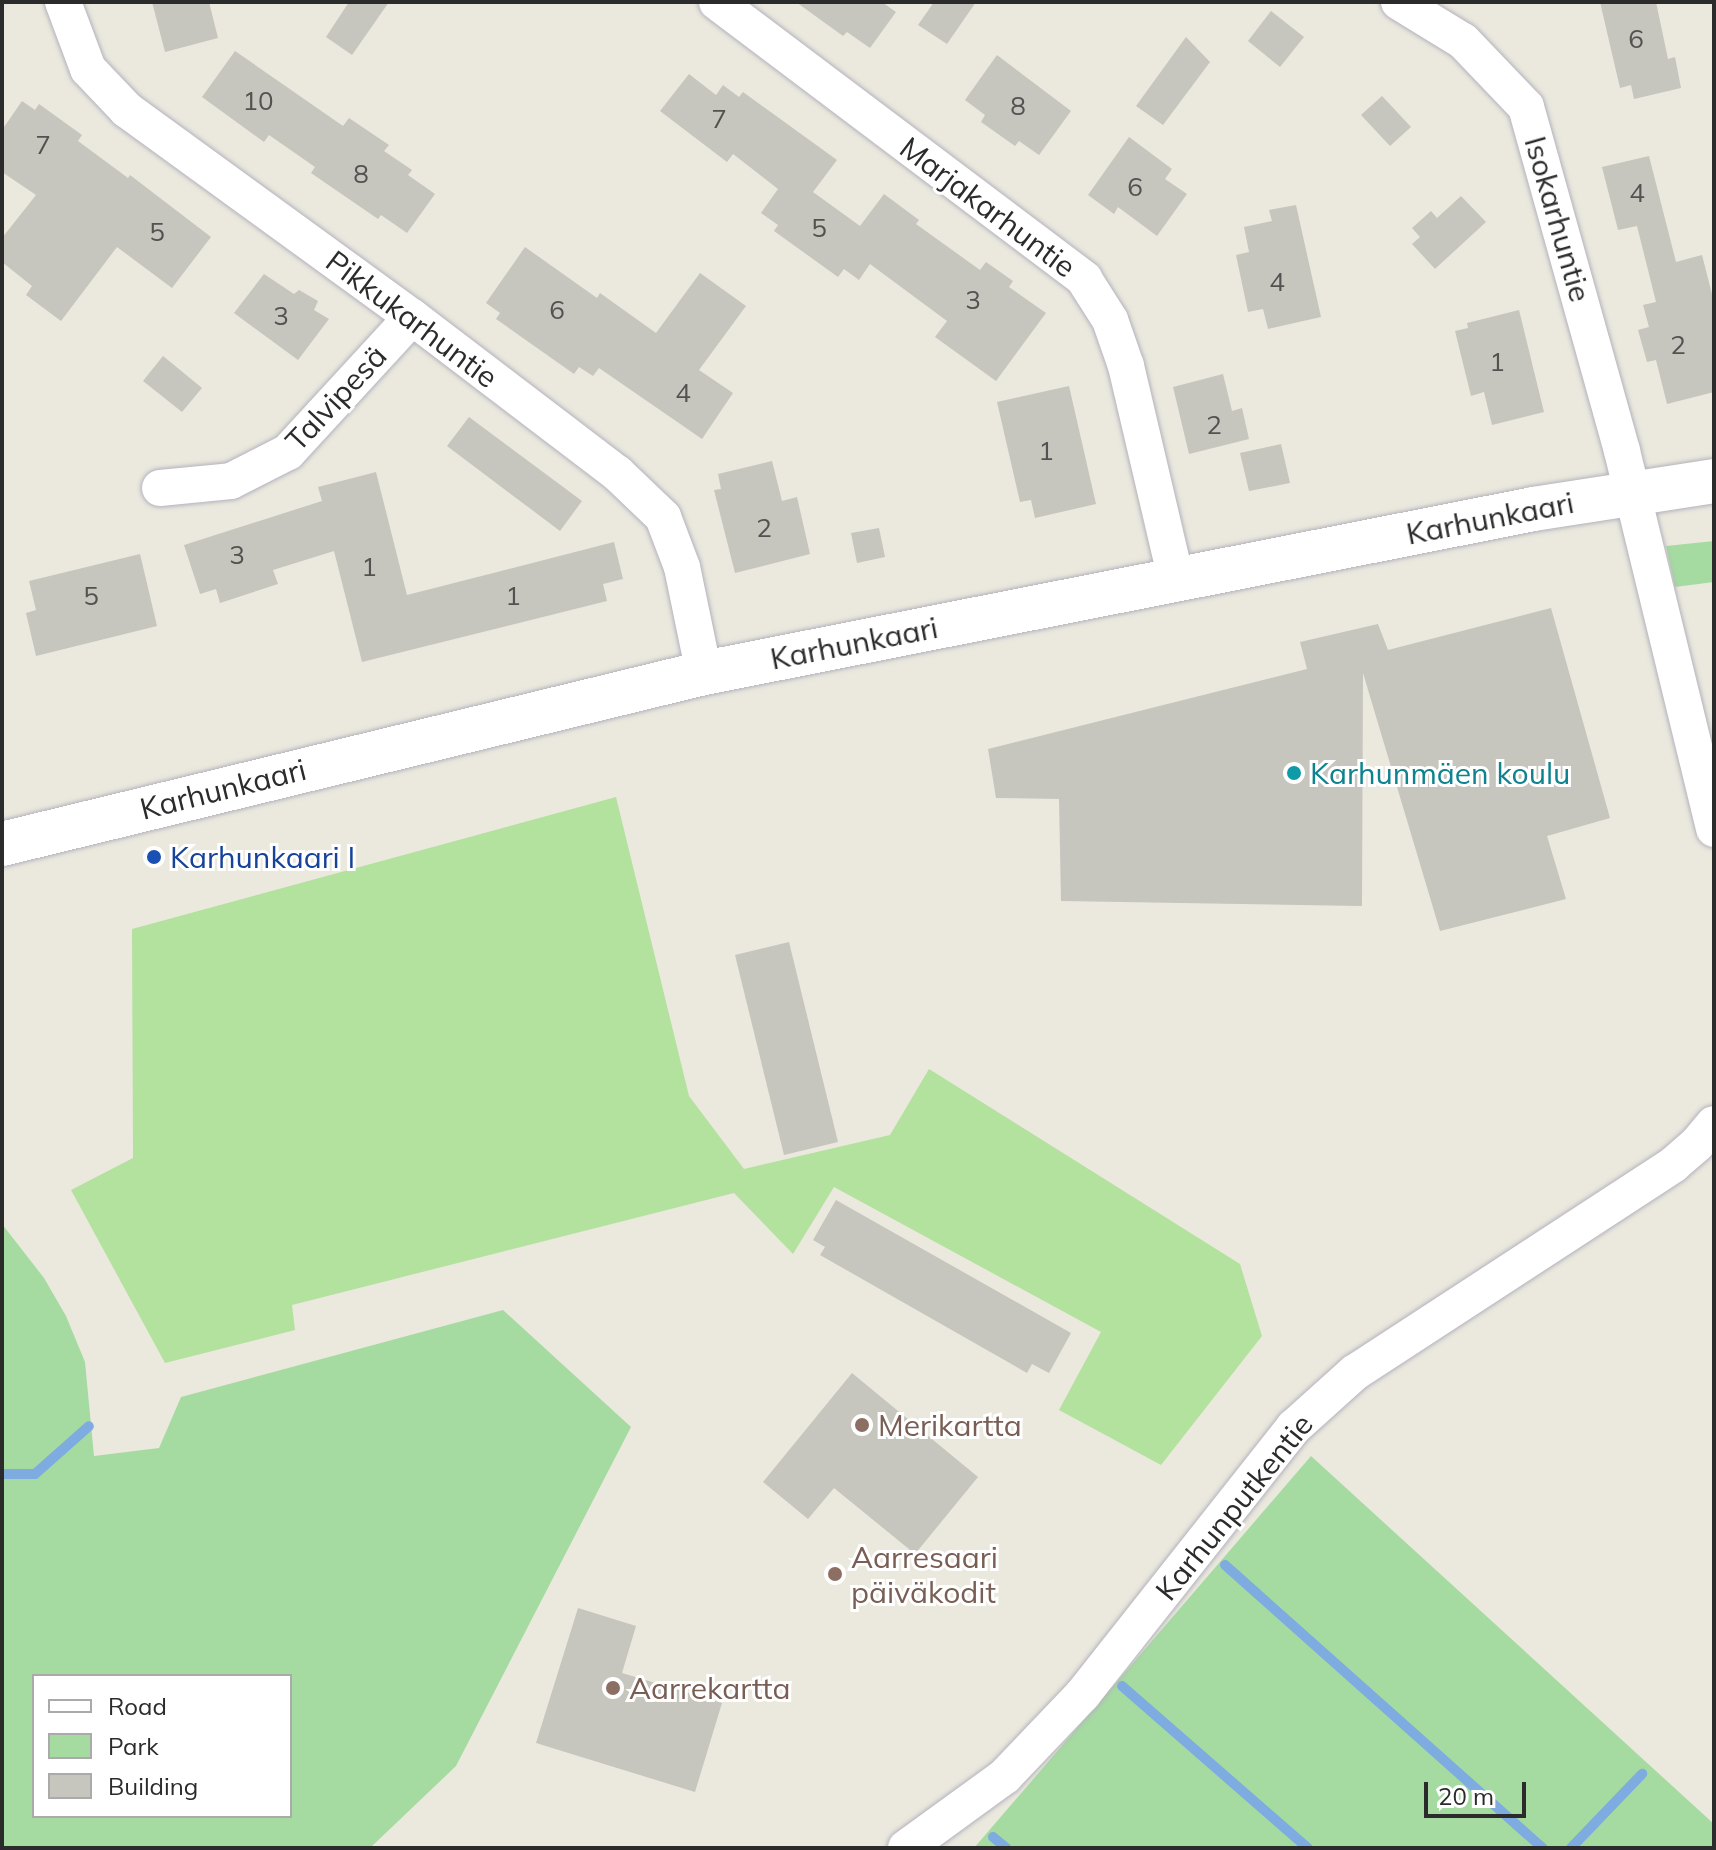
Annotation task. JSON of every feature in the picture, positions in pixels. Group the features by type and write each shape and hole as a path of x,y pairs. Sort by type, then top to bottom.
{"street":[{"name":"Pikkukarhuntie","path":"63,2 88,69 127,110 412,317 617,473 663,517 682,567 704,673"},
{"name":"Marjakarhuntie","path":"717,2 1084,279 1110,320 1126,366 1176,579"},
{"name":"Isokarhuntie","path":"1399,2 1463,41 1526,107 1631,493"},
{"name":"Talvipesä","path":"160,488 231,481 288,452 412,317"},
{"name":"Karhunkaari","path":"2,844 704,673 1176,579 1631,493 1714,481"},
{"path":"1631,493 1714,829"},
{"name":"Karhunputkentie","path":"906,1848 1005,1776 1083,1694 1284,1439 1354,1373 1674,1164 1714,1124"}],"green space":[{"path":"1714,541 1714,582 1675,587 1666,546"},
{"path":"616,797 689,1096 744,1169 890,1135 929,1069 1240,1264 1262,1336 1161,1465 1059,1410 1101,1332 834,1187 793,1254 734,1193 292,1305 295,1330 165,1363 71,1190 133,1158 132,929"},
{"path":"2,1224 44,1278 66,1316 85,1362 94,1456 159,1448 181,1397 503,1310 631,1427 456,1766 370,1848 2,1848"},
{"path":"1311,1456 1714,1824 1714,1848 974,1848"}],"building":[{"path":"152,2 209,2 218,38 165,52"},
{"path":"349,2 389,2 352,55 326,37"},
{"path":"796,2 882,2 896,12 870,48 847,32 843,36"},
{"path":"934,2 976,2 947,44 918,25"},
{"path":"1600,2 1656,2 1668,59 1675,57 1681,88 1634,99 1631,85 1620,88"},
{"path":"1271,11 1304,37 1280,67 1248,41"},
{"path":"1186,37 1210,62 1163,125 1136,106"},
{"path":"235,51 343,126 349,118 389,145 384,151 412,170 408,175 435,194 407,233 381,215 378,219 311,173 315,167 269,135 264,142 202,97"},
{"path":"997,55 1071,111 1039,155 1019,141 1015,146 981,122 985,115 965,100"},
{"path":"689,74 716,95 723,85 739,97 743,92 837,160 813,192 860,226 884,194 919,220 916,224 980,270 986,262 1013,281 1009,287 1046,313 996,381 935,337 947,321 870,264 859,280 844,269 838,277 774,231 778,225 761,213 778,189 733,154 727,162 660,111"},
{"path":"1382,96 1411,127 1390,146 1361,115"},
{"path":"22,101 35,110 39,104 82,135 78,141 128,178 130,175 211,237 172,288 117,247 61,321 26,295 32,286 2,262 2,238 36,195 2,172 2,130"},
{"path":"1129,137 1172,169 1165,179 1187,194 1157,236 1118,207 1114,214 1088,195"},
{"path":"1649,156 1676,262 1702,255 1714,302 1714,392 1667,404 1656,360 1647,362 1638,330 1649,327 1643,305 1656,302 1637,226 1618,230 1602,167"},
{"path":"1461,196 1486,222 1435,269 1412,244 1420,237 1412,228 1431,211 1437,218"},
{"path":"1296,205 1321,317 1268,329 1263,309 1248,312 1236,255 1249,252 1244,227 1272,221 1269,210"},
{"path":"525,247 597,298 600,293 656,333 700,273 746,306 699,370 733,393 702,439 599,368 593,376 579,367 574,374 496,319 500,313 486,303"},
{"path":"264,274 294,294 299,290 318,301 314,310 329,319 298,360 234,313"},
{"path":"1519,310 1544,412 1492,425 1484,392 1471,396 1455,331 1468,328 1467,323"},
{"path":"163,356 202,388 182,412 143,381"},
{"path":"1223,374 1232,411 1242,408 1249,439 1189,454 1173,387"},
{"path":"1069,386 1096,504 1035,518 1031,500 1020,502 997,402"},
{"path":"469,417 582,501 560,531 447,446"},
{"path":"1281,444 1290,483 1249,491 1240,453"},
{"path":"772,461 782,501 797,497 810,554 735,573 714,490 721,489 718,474"},
{"path":"376,472 407,595 614,542 623,579 603,584 607,601 362,662 334,551 273,570 278,584 220,603 216,589 200,594 184,545 322,501 318,487"},
{"path":"879,528 885,557 857,563 851,533"},
{"path":"140,554 157,626 36,656 26,613 36,610 29,581"},
{"name":"Karhunmäen koulu","path":"1551,608 1610,818 1547,836 1566,899 1440,931 1363,673 1362,906 1061,901 1059,799 996,798 988,749 1307,669 1300,642 1378,624 1388,650"},
{"path":"789,942 838,1142 784,1155 735,955"},
{"path":"836,1200 1071,1333 1049,1373 1032,1364 1027,1373 820,1255 825,1247 813,1240"},
{"name":"Merikartta","path":"852,1373 978,1477 915,1554 834,1488 808,1519 763,1482"},
{"name":"Aarrekartta","path":"578,1608 636,1626 622,1673 722,1703 695,1792 536,1743"}],"waterway":[{"path":"2,1474 35,1474 89,1426"},
{"path":"1225,1565 1543,1848"},
{"path":"1122,1686 1308,1848"},
{"path":"1571,1848 1642,1774"},
{"path":"993,1837 1006,1848"}],"place":[{"name":"Karhunmäen koulu","path":"1294,773"},
{"name":"Karhunkaari I","path":"154,857"},
{"name":"Merikartta","path":"862,1425"},
{"name":"Aarresaari päiväkodit","path":"835,1574"},
{"name":"Aarrekartta","path":"613,1688"}]}
